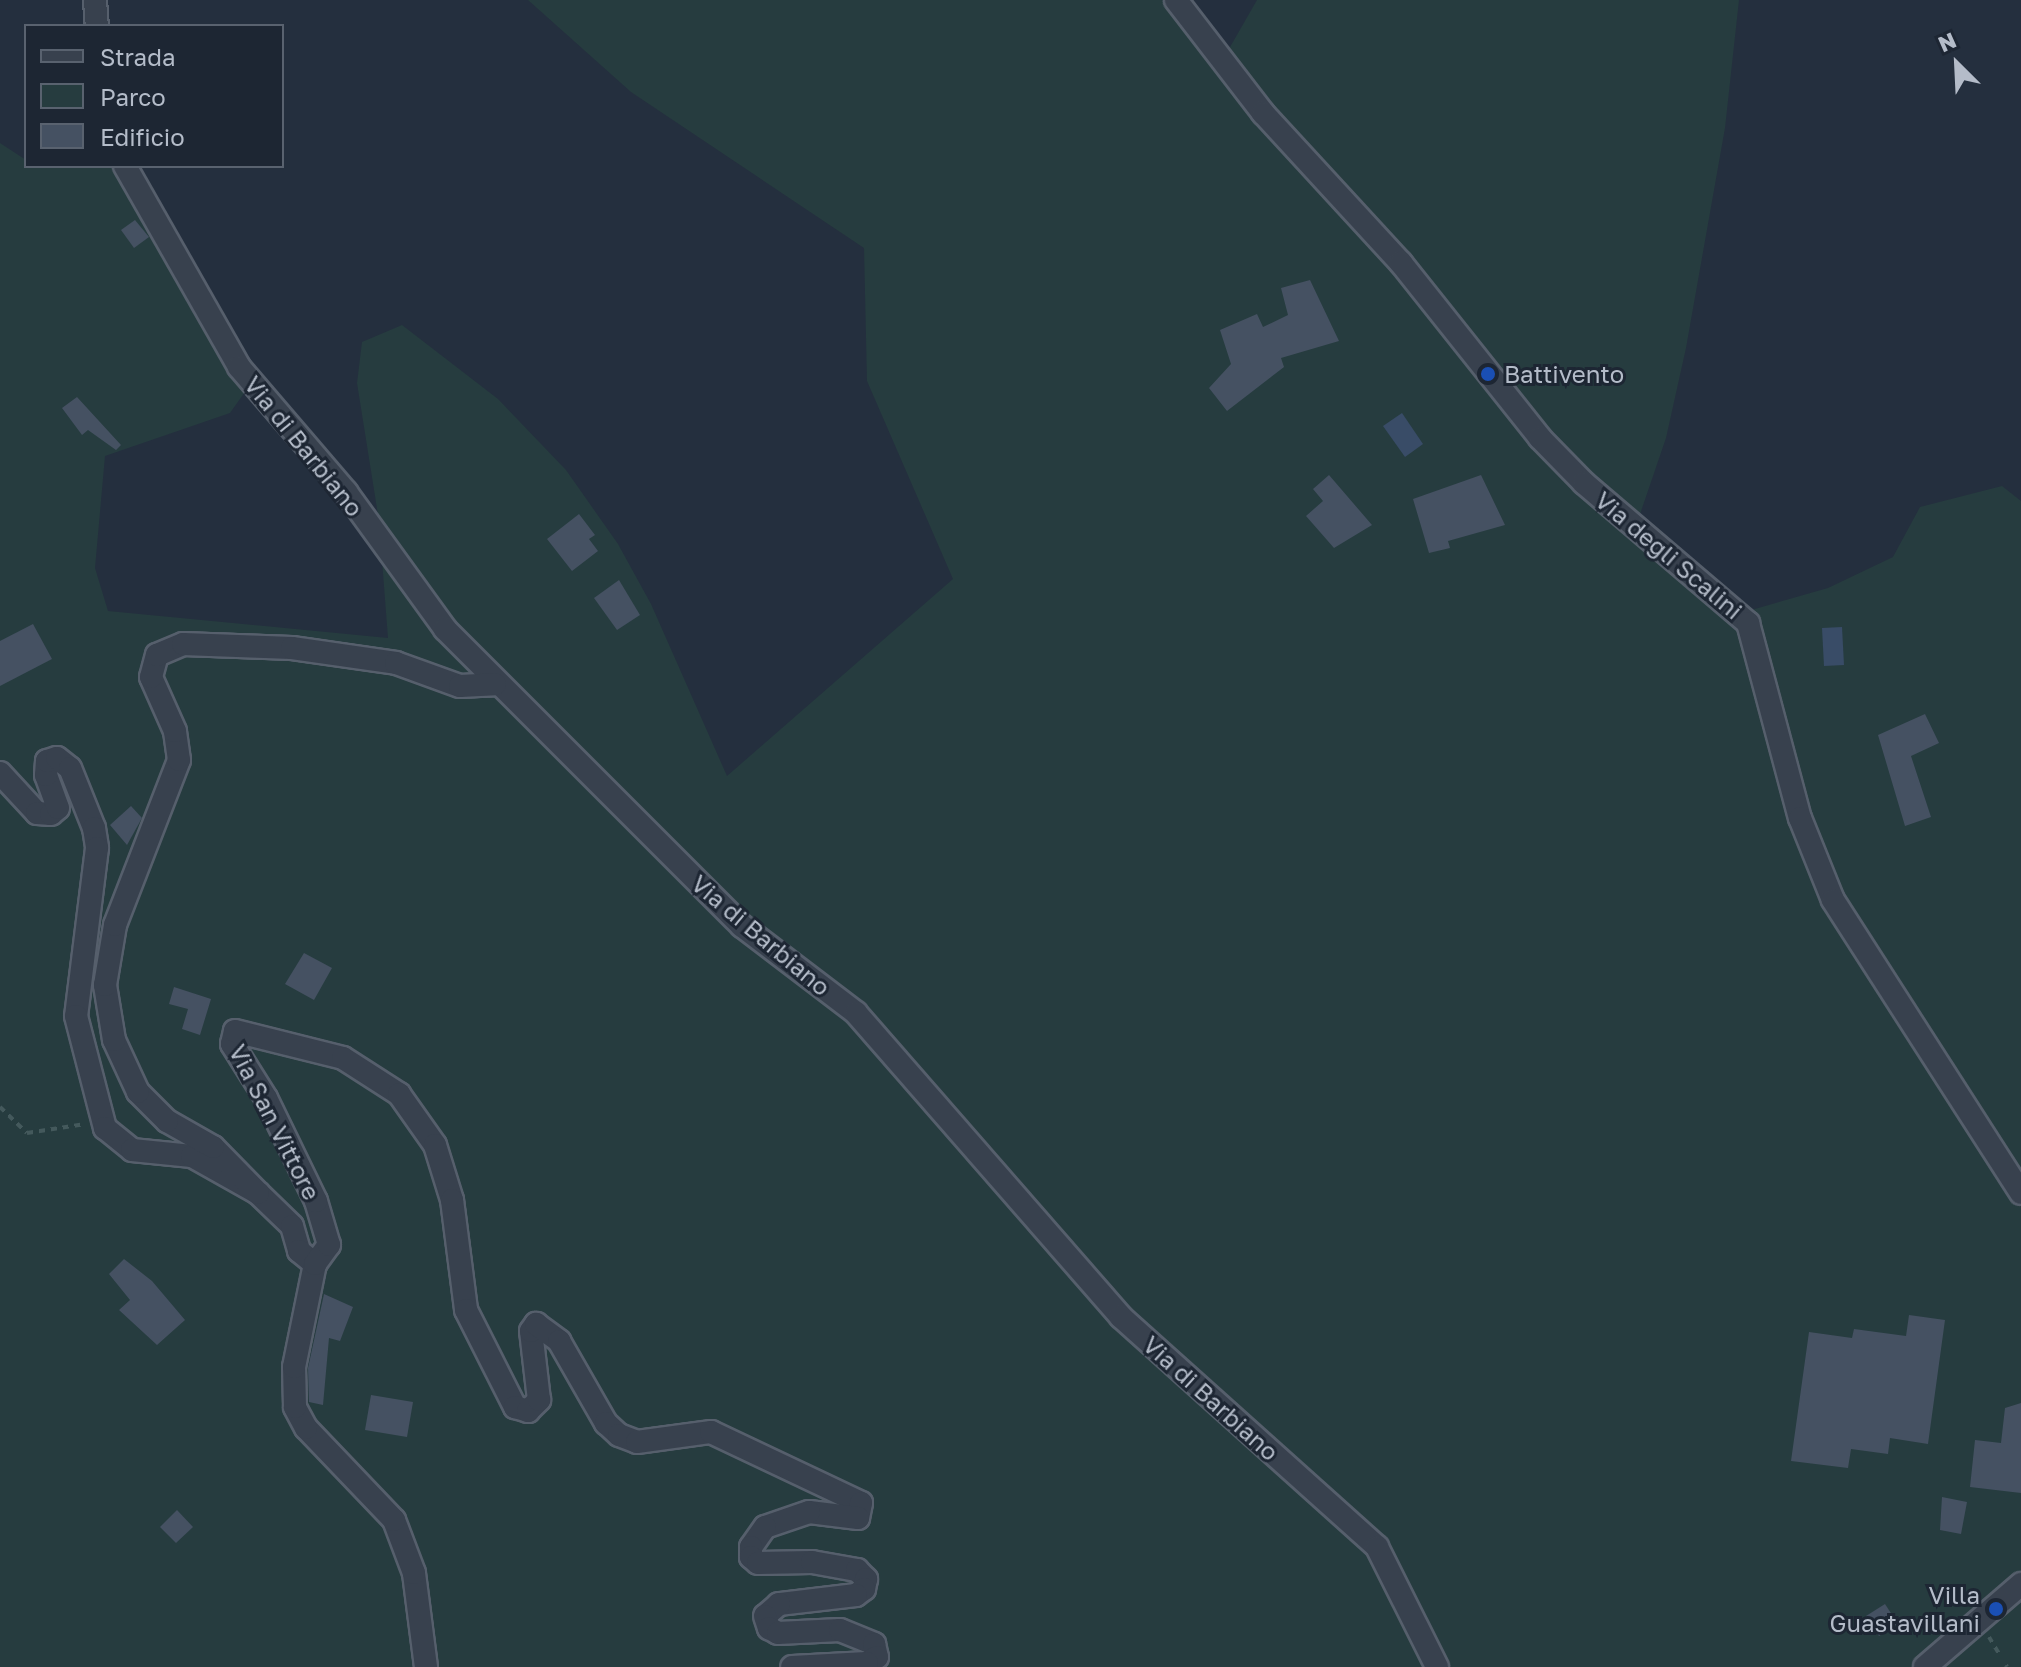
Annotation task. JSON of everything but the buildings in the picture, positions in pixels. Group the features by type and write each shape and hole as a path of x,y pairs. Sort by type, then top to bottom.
{"street":[{"path":"95,0 97,24"},
{"name":"Via degli Scalini","path":"1176,0 1263,113 1401,263 1540,438 1584,483 1748,623 1800,818 1833,900 2021,1193"},
{"name":"Via di Barbiano","path":"126,168 239,367 346,492 445,629 495,684 742,926 856,1013 1121,1317 1377,1547 1437,1667"},
{"name":"Via San Vittore","path":"495,684 460,686 396,663 292,648 183,644 157,655 151,677 175,731 179,760 115,925 105,985 114,1040 138,1092 167,1121 213,1147 292,1226 299,1251 315,1264 329,1245 316,1201 266,1098 232,1044 235,1031 343,1058 399,1094 435,1145 452,1200 466,1310 515,1407 528,1411 539,1400 531,1331 536,1324 559,1341 606,1423 619,1435 637,1442 711,1432 861,1503 858,1518 809,1512 765,1527 751,1547 751,1557 758,1563 812,1562 857,1570 866,1579 864,1589 856,1595 779,1604 765,1616 769,1628 778,1633 840,1630 874,1644 877,1657 867,1663 792,1667"},
{"name":"Via San Vittore","path":"0,773 37,813 51,814 58,808 47,761 57,758 70,768 94,828 97,848 76,1016 105,1128 132,1150 192,1156 258,1193"},
{"path":"315,1264 294,1367 295,1407 306,1428 394,1520 414,1573 426,1667"},
{"path":"1925,1667 2021,1584"}],"path":[{"path":"0,1107 27,1133 71,1122"}],"green space":[{"path":"528,0 1176,0 1222,61 1257,0 1739,0 1725,128 1686,348 1666,438 1636,526 1741,613 1828,588 1893,557 1920,507 2002,486 2021,501 2021,1667 0,1667 0,143 24,159 24,168 129,168 252,382 230,413 105,456 95,568 108,611 388,638 379,521 357,383 362,342 402,325 498,399 566,470 618,544 651,604 727,776 953,579 867,381 864,248 631,92"}],"water":[{"path":"1402,413 1423,444 1405,457 1383,426"},
{"path":"1842,627 1844,665 1824,666 1822,628"}],"place":[{"name":"Battivento","path":"1488,374"},
{"name":"Villa Guastavillani","path":"1996,1609"}]}
